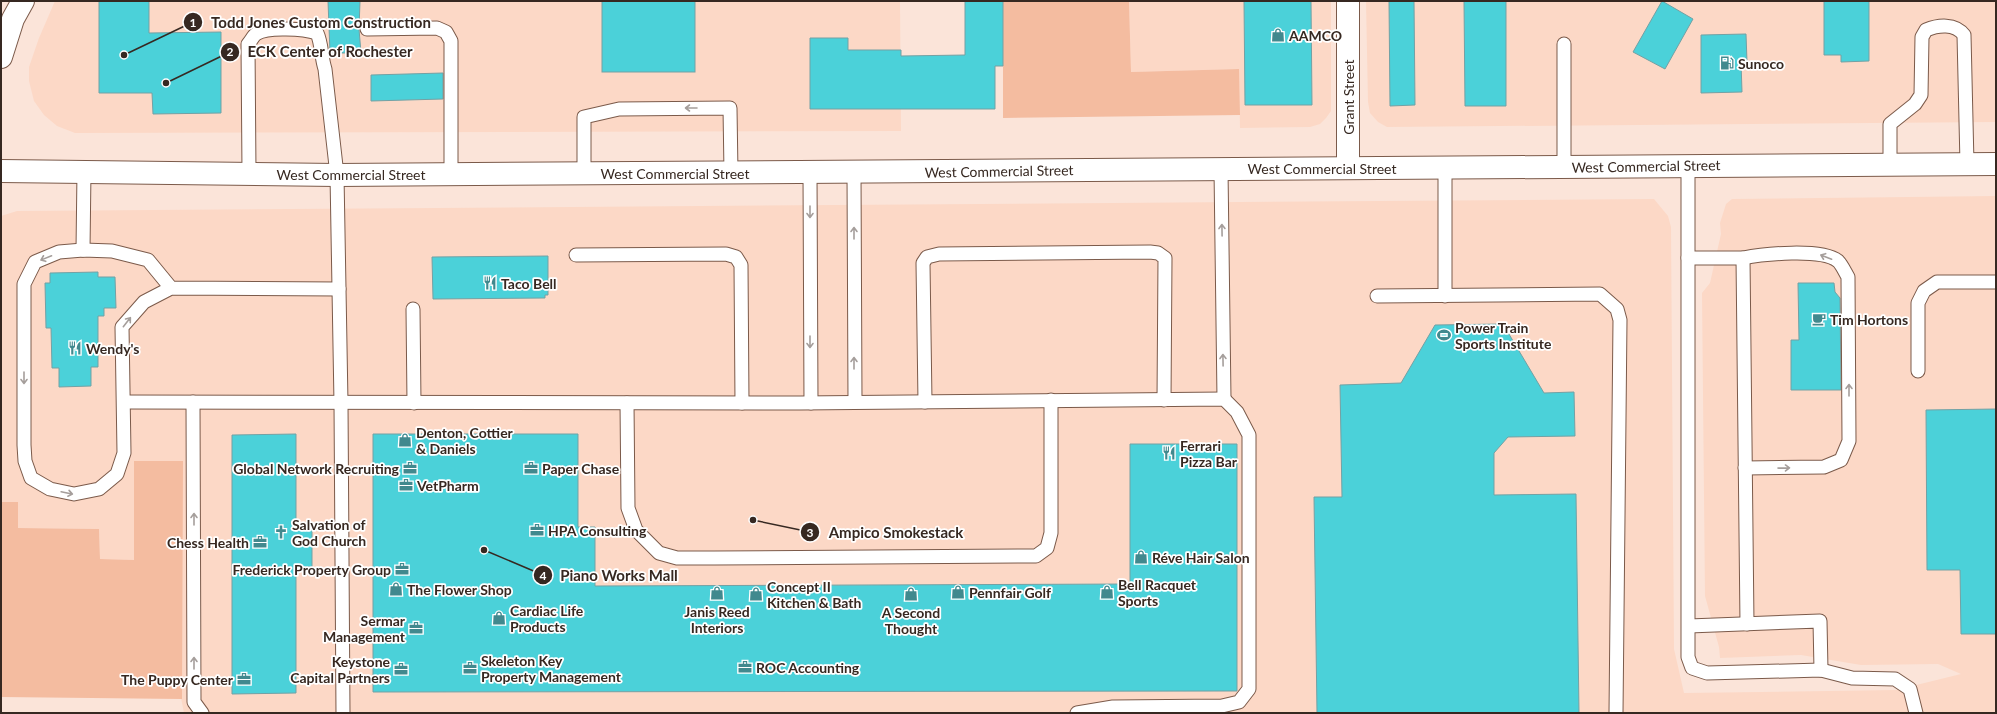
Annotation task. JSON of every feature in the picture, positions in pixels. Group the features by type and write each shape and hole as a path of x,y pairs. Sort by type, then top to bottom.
{"main road":[{"path":"1,57 13,20 23,1"},
{"name":"Grant Street","path":"1348,1 1348,168"},
{"name":"West Commercial Street","path":"1,171 336,175 810,173 1348,168 1445,169 1996,164"}],"lane":[{"path":"1890,164 1890,124 1915,104 1921,95 1922,37 1926,30 1934,27 1953,26 1960,30 1964,35 1967,164"},
{"path":"367,28 437,28 446,32 451,41 451,174"},
{"path":"249,173 248,44 255,34 264,30 308,30 317,33 320,40 321,55 325,69 336,175 341,403 343,713"},
{"path":"1564,44 1564,167"},
{"path":"584,174 584,117 619,108 730,108 731,173"},
{"path":"1688,166 1688,657 1692,668 1707,673 1821,670 1852,678 1895,679 1910,689 1916,713"},
{"path":"1076,713 1113,707 1222,706 1239,702 1249,689 1249,435 1237,412 1224,399 1222,169"},
{"path":"1445,169 1445,296"},
{"path":"83,250 84,171"},
{"path":"854,172 855,402"},
{"path":"810,173 811,403"},
{"path":"171,288 148,260 112,251 83,250 59,252 35,262 24,284 24,445 25,460 31,478 50,489 74,494 99,489 117,474 124,453 122,327 144,302 171,288 339,289"},
{"path":"925,402 923,262 927,257 939,254 1091,252 1150,252 1158,253 1165,258 1164,400"},
{"path":"576,255 726,254 736,257 741,265 742,403"},
{"path":"1688,258 1743,258 1760,254 1818,254 1838,261 1848,277 1849,441 1841,460 1824,467 1745,468"},
{"path":"1743,258 1747,624"},
{"path":"1918,371 1918,303 1924,291 1937,282 1996,282"},
{"path":"1377,296 1600,294 1617,309 1620,320 1616,713"},
{"path":"413,309 414,403"},
{"path":"124,402 811,403 1224,399"},
{"path":"626,403 628,508 636,530 659,553 677,558 1036,556 1047,548 1051,533 1051,400"},
{"path":"193,402 194,702 202,713"},
{"path":"1688,626 1820,621 1821,670"}],"shaded area":[{"path":"55,1 900,1 901,131 75,133 57,126 44,115 34,101 29,81 29,67 39,38"},
{"path":"1003,1 1129,1 1131,72 1239,69 1240,115 1003,118"},
{"path":"1129,1 1331,1 1331,111 1320,124 1310,127 1240,128 1239,69 1131,72"},
{"path":"1366,1 1996,1 1996,122 1387,127 1378,122 1370,113 1368,102"},
{"path":"1996,196 1996,713 184,713 134,461 134,560 100,559 99,529 18,528 18,502 1,502 1,216 17,211 1654,199 1668,216 1671,227 1674,649 1684,693 1896,690 1961,674 1938,664 1861,665 1801,655 1720,658 1719,647 1705,596 1702,293 1710,283 1721,234 1720,223 1726,204 1732,199"},
{"path":"134,461 183,461 182,699 1,697 1,502 18,502 18,528 99,529 100,559 134,560"}],"building":[{"path":"99,1 149,1 149,33 221,32 221,113 153,114 152,93 99,93"},
{"path":"328,1 360,1 359,29 361,53 330,53"},
{"path":"602,1 695,1 695,72 602,72"},
{"path":"965,1 1003,1 1003,66 995,66 995,109 810,109 810,38 848,38 848,50 901,50 901,56 965,55"},
{"name":"AAMCO","path":"1244,1 1311,1 1312,105 1245,105"},
{"path":"1389,1 1414,1 1415,105 1390,106"},
{"path":"1464,1 1506,1 1506,106 1465,106"},
{"path":"1662,1 1693,19 1665,69 1633,52"},
{"path":"1824,1 1869,1 1869,61 1841,62 1841,55 1824,55"},
{"path":"1746,34 1747,62 1741,62 1742,92 1701,93 1701,35"},
{"path":"443,73 443,99 371,101 371,75"},
{"name":"Taco Bell","path":"548,256 548,295 545,295 545,298 433,299 432,257"},
{"name":"Wendy's","path":"98,272 98,277 115,277 116,308 104,308 104,316 98,316 98,367 91,367 91,386 59,387 59,368 52,368 51,328 46,328 45,283 50,283 50,273"},
{"name":"Tim Hortons","path":"1798,283 1834,283 1835,292 1840,298 1841,390 1791,390 1791,340 1799,340"},
{"path":"1503,324 1544,393 1574,392 1575,436 1508,437 1494,453 1494,495 1576,494 1579,713 1317,713 1314,497 1342,497 1340,385 1401,383 1435,325"},
{"path":"1996,409 1996,634 1961,634 1960,570 1927,570 1926,410"},
{"path":"296,434 296,526 312,526 312,567 296,567 296,693 232,694 232,435"},
{"path":"373,434 578,434 578,527 595,527 595,586 1130,584 1130,444 1237,444 1237,691 373,692"}],"place":[{"name":"AAMCO","path":"1278,35"},
{"name":"Todd Jones Custom Construction","path":"124,55"},
{"name":"Sunoco","path":"1727,63"},
{"name":"ECK Center of Rochester","path":"166,83"},
{"name":"Taco Bell","path":"490,283"},
{"name":"Tim Hortons","path":"1819,319"},
{"name":"Power Train Sports Institute","path":"1444,335"},
{"name":"Wendy's","path":"75,348"},
{"name":"Denton, Cottier & Daniels","path":"405,440"},
{"name":"Ferrari Pizza Bar","path":"1169,453"},
{"name":"Global Network Recruiting","path":"410,468"},
{"name":"Paper Chase","path":"531,468"},
{"name":"VetPharm","path":"406,485"},
{"name":"Ampico Smokestack","path":"753,520"},
{"name":"HPA Consulting","path":"537,530"},
{"name":"Salvation of God Church","path":"281,532"},
{"name":"Chess Health","path":"260,542"},
{"name":"Piano Works Mall","path":"484,550"},
{"name":"Réve Hair Salon","path":"1141,557"},
{"name":"Frederick Property Group","path":"402,569"},
{"name":"The Flower Shop","path":"396,589"},
{"name":"Pennfair Golf","path":"958,592"},
{"name":"Bell Racquet Sports","path":"1107,592"},
{"name":"Janis Reed Interiors","path":"717,593"},
{"name":"Concept II Kitchen & Bath","path":"756,594"},
{"name":"A Second Thought","path":"911,594"},
{"name":"Cardiac Life Products","path":"499,618"},
{"name":"Sermar Management","path":"416,628"},
{"name":"ROC Accounting","path":"745,667"},
{"name":"Skeleton Key Property Management","path":"470,668"},
{"name":"Keystone Capital Partners","path":"401,669"},
{"name":"The Puppy Center","path":"244,679"}]}
